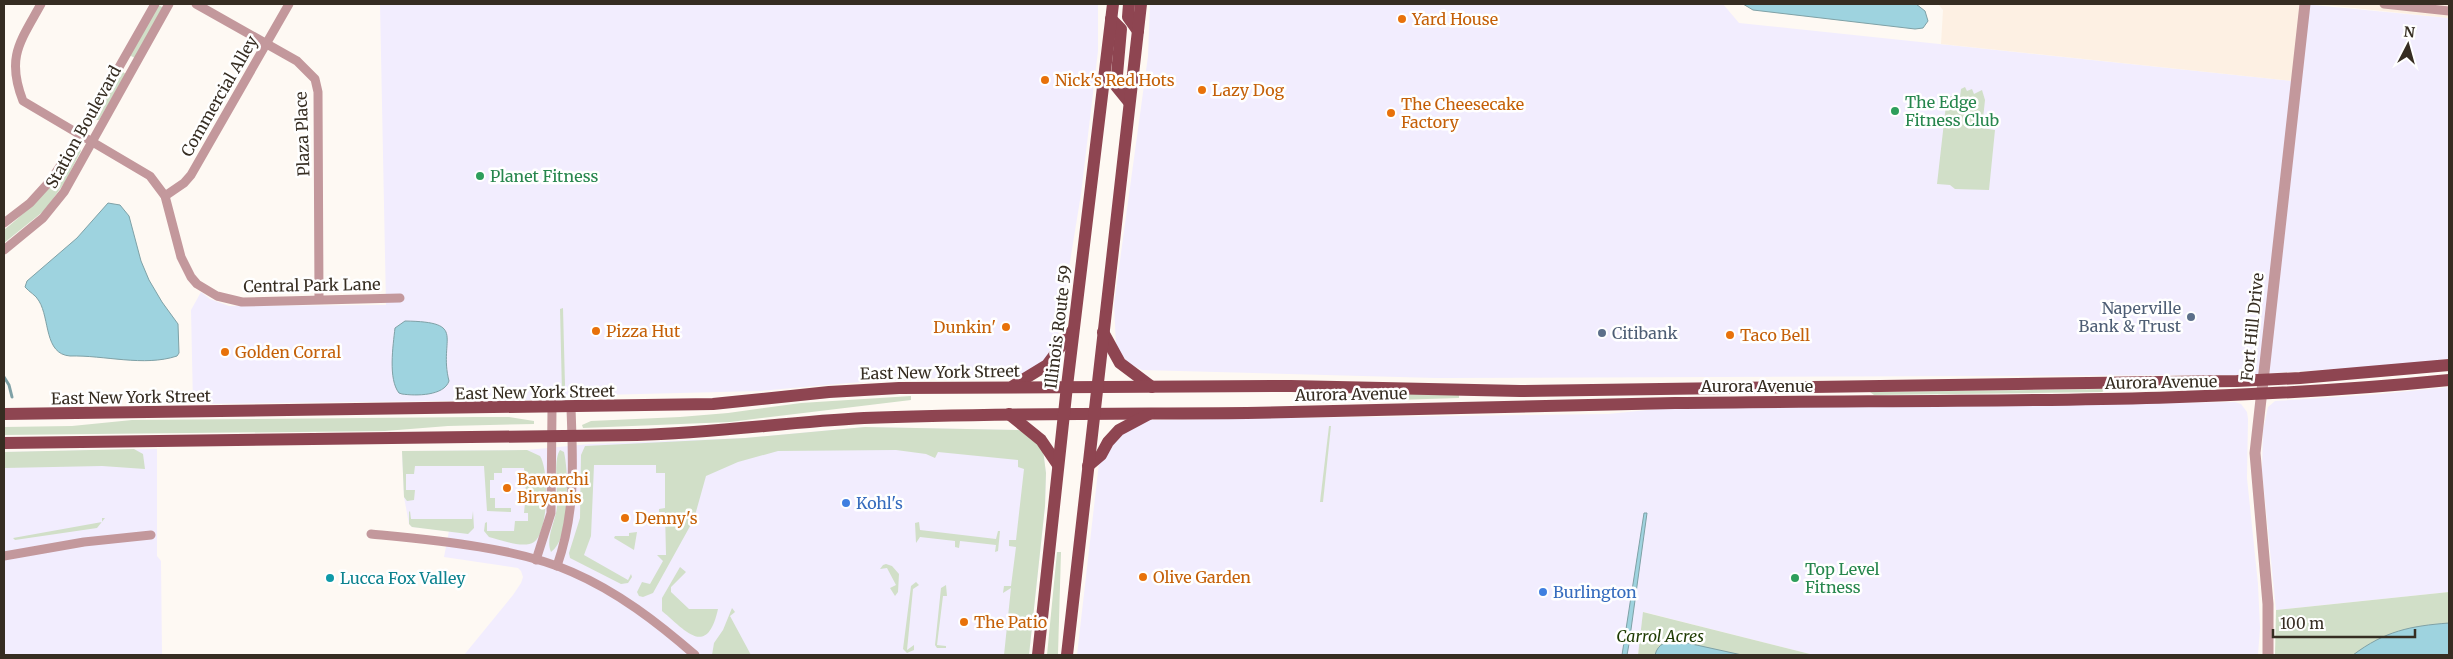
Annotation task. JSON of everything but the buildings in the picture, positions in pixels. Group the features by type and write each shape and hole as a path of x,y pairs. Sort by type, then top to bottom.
{"main road":[{"name":"Illinois Route 59","path":"1038,655 1067,386 1113,4"},
{"path":"1129,4 1128,17 1138,31"},
{"path":"1066,655 1141,4"},
{"path":"1111,19 1121,29 1116,86 1129,102"},
{"path":"1012,387 1047,365 1074,328"},
{"path":"1102,332 1120,363 1152,387"},
{"name":"Aurora Avenue","path":"1067,386 1291,386 1520,390 2262,380 2449,365"},
{"name":"Aurora Avenue","path":"1064,413 1664,403 2127,399 2260,395 2370,388 2449,380"},
{"name":"East New York Street","path":"4,414 571,408 712,404 861,389 1067,386"},
{"path":"4,444 684,434 834,420 1064,413"},
{"path":"1088,466 1101,455 1108,442 1120,430 1150,413"},
{"path":"1009,414 1041,440 1058,465"}],"street":[{"name":"Central Park Lane","path":"41,4 20,41 14,62 16,82 23,101 141,169 158,184 165,196 186,269 197,284 217,296 242,302 400,298"},
{"name":"Station Boulevard","path":"4,223 30,203 51,180 81,134 155,4"},
{"name":"Station Boulevard","path":"4,250 54,208 169,4"},
{"name":"Plaza Place","path":"196,4 267,44 308,70 315,79 318,92 318,299"},
{"name":"Commercial Alley","path":"165,196 184,183 191,175 289,4"},
{"name":"Fort Hill Drive","path":"2268,655 2268,604 2256,470 2260,395 2305,4"},
{"path":"2384,4 2449,10"},
{"path":"121,62 133,68"},
{"path":"536,560 551,513 552,408"},
{"path":"557,566 570,524 573,500 571,408"},
{"path":"371,534 458,545 536,560 557,566 624,599 655,621 694,655"},
{"path":"4,556 77,543 151,535"}],"shaded area":[{"path":"380,4 1098,4 1098,51 1081,194 1057,342 1042,364 1033,370 1018,375 981,379 938,378 760,391 600,395 532,400 193,404 191,310 201,292 210,299 229,306 386,305"},
{"path":"1150,4 1723,4 1739,23 2293,81 2302,4 2449,18 2449,359 2383,366 2241,375 1436,378 1142,370 1128,363 1116,346 1114,304 1148,56"},
{"path":"1938,4 2302,4 2293,81 1941,44 1943,10"},
{"path":"2316,4 2449,4 2449,18"},
{"path":"2449,387 2449,592 2276,610 2262,471 2263,430 2268,407 2275,401"},
{"path":"2235,402 2241,404 2247,412 2248,419 2247,478 2258,584 2260,628 2258,655 1814,655 1644,612 1638,655 1077,655 1100,454 1106,442 1142,420 1608,414 1667,408"},
{"path":"865,427 1018,430 1043,450 1046,473 1045,506 1029,655 464,655 513,595 523,577 521,571 518,568 444,557 449,531 412,527 409,524 404,497 402,451 527,450 590,444 745,438"},
{"path":"157,449 157,556 161,561 162,655 4,655 4,452"}],"green space":[{"path":"158,5 162,9 135,58 129,55"},
{"path":"121,71 126,74 99,120 94,120"},
{"path":"1965,87 1967,91 1972,89 1974,94 1982,90 1985,100 1982,128 1995,130 1989,190 1955,189 1950,185 1937,184 1947,96 1960,97 1961,89"},
{"path":"76,149 81,151 65,182 45,210 4,243 4,230 44,193"},
{"path":"563,308 565,385 562,394 560,309"},
{"path":"2107,389 2102,392 1874,395 1870,392"},
{"path":"1392,393 1459,394 1459,398 1301,403 1301,399"},
{"path":"911,396 911,400 730,422 583,428 582,425 591,421 680,417 728,413 801,403"},
{"path":"509,417 534,421 534,424 448,426 385,431 4,435 4,427 72,426 132,420"},
{"path":"1329,426 1331,426 1323,502 1320,502"},
{"path":"865,427 1018,430 1026,432 1043,450 1046,473 1045,506 1029,655 1004,655 1011,588 1003,593 1004,586 1011,586 1016,547 1009,546 1009,540 1016,540 1024,469 1018,467 1018,460 938,452 935,458 926,454 896,450 778,451 738,462 706,476 694,519 653,593 643,597 639,596 637,592 642,582 650,584 663,561 657,555 666,555 665,512 659,512 659,509 665,508 665,473 656,473 656,465 594,465 591,536 584,555 628,580 631,574 632,577 628,583 621,584 570,558 569,553 580,518 581,455 585,446 745,438"},
{"path":"134,449 143,454 145,469 102,466 4,468 4,452"},
{"path":"527,450 540,456 543,463 546,486 543,526 539,536 530,544 524,545 489,537 484,531 485,523 487,522 487,531 514,531 515,521 528,521 528,513 524,513 526,492 524,468 502,468 502,473 494,473 494,480 490,480 490,498 495,498 495,508 511,508 511,512 487,511 484,466 415,466 414,474 406,474 406,490 415,490 414,500 407,501 404,497 402,451"},
{"path":"560,450 564,452 566,462 567,505 562,534 558,545 551,552 549,541 557,506 556,468"},
{"path":"410,511 411,519 472,519 473,511 474,528 468,534 412,527 409,524"},
{"path":"102,522 97,528 15,540 13,538"},
{"path":"919,522 920,530 996,539 998,531 1000,531 998,551 995,552 996,545 960,541 959,548 955,547 955,541 920,537 916,543 915,523"},
{"path":"637,532 634,550 614,538 615,536 629,536 629,533"},
{"path":"1057,552 1061,552 1058,654 1047,655"},
{"path":"886,564 892,566 899,574 898,592 895,596 890,588 896,585 887,568 880,569"},
{"path":"680,567 686,572 671,587 671,592 689,609 718,609 708,633 702,637 694,636 687,632 662,611 662,598"},
{"path":"916,582 919,585 913,589 907,650 914,645 914,650 907,653 903,649 911,586"},
{"path":"946,585 947,596 943,596 937,645 946,646 946,648 937,648 935,645 941,588"},
{"path":"2449,592 2449,655 2275,655 2276,610"},
{"path":"732,608 735,612 730,616 751,655 712,655 714,643 723,630"},
{"name":"Carrol Acres","path":"1643,612 1814,655 1638,655"}],"water":[{"path":"1743,4 1916,4 1925,11 1928,21 1923,28 1915,29 1753,10"},
{"path":"108,203 120,205 129,216 141,261 149,280 178,324 179,353 177,356 151,361 138,361 62,354 52,342 39,301 25,287 27,281 77,238"},
{"path":"405,321 425,322 444,329 447,335 449,381 442,390 422,395 399,393 392,371 393,344 395,328"},
{"path":"1644,513 1647,513 1629,644 1627,655 1622,655"},
{"path":"2449,623 2449,655 2353,655 2376,640 2398,631"},
{"path":"1670,641 1678,641 1742,655 1655,655 1661,645"}],"waterway":[{"path":"4,377 9,385 12,397"}],"place":[{"name":"Yard House","path":"1402,19"},
{"name":"Nick's Red Hots","path":"1045,80"},
{"name":"Lazy Dog","path":"1202,90"},
{"name":"The Edge Fitness Club","path":"1895,111"},
{"name":"The Cheesecake Factory","path":"1391,113"},
{"name":"Planet Fitness","path":"480,176"},
{"name":"Naperville Bank & Trust","path":"2191,317"},
{"name":"Dunkin'","path":"1006,327"},
{"name":"Pizza Hut","path":"596,331"},
{"name":"Citibank","path":"1602,333"},
{"name":"Taco Bell","path":"1730,335"},
{"name":"Golden Corral","path":"225,352"},
{"name":"Bawarchi Biryanis","path":"507,488"},
{"name":"Kohl's","path":"846,503"},
{"name":"Denny's","path":"625,518"},
{"name":"Olive Garden","path":"1143,577"},
{"name":"Lucca Fox Valley","path":"330,578"},
{"name":"Top Level Fitness","path":"1795,578"},
{"name":"Burlington","path":"1543,592"},
{"name":"The Patio","path":"964,622"}]}
